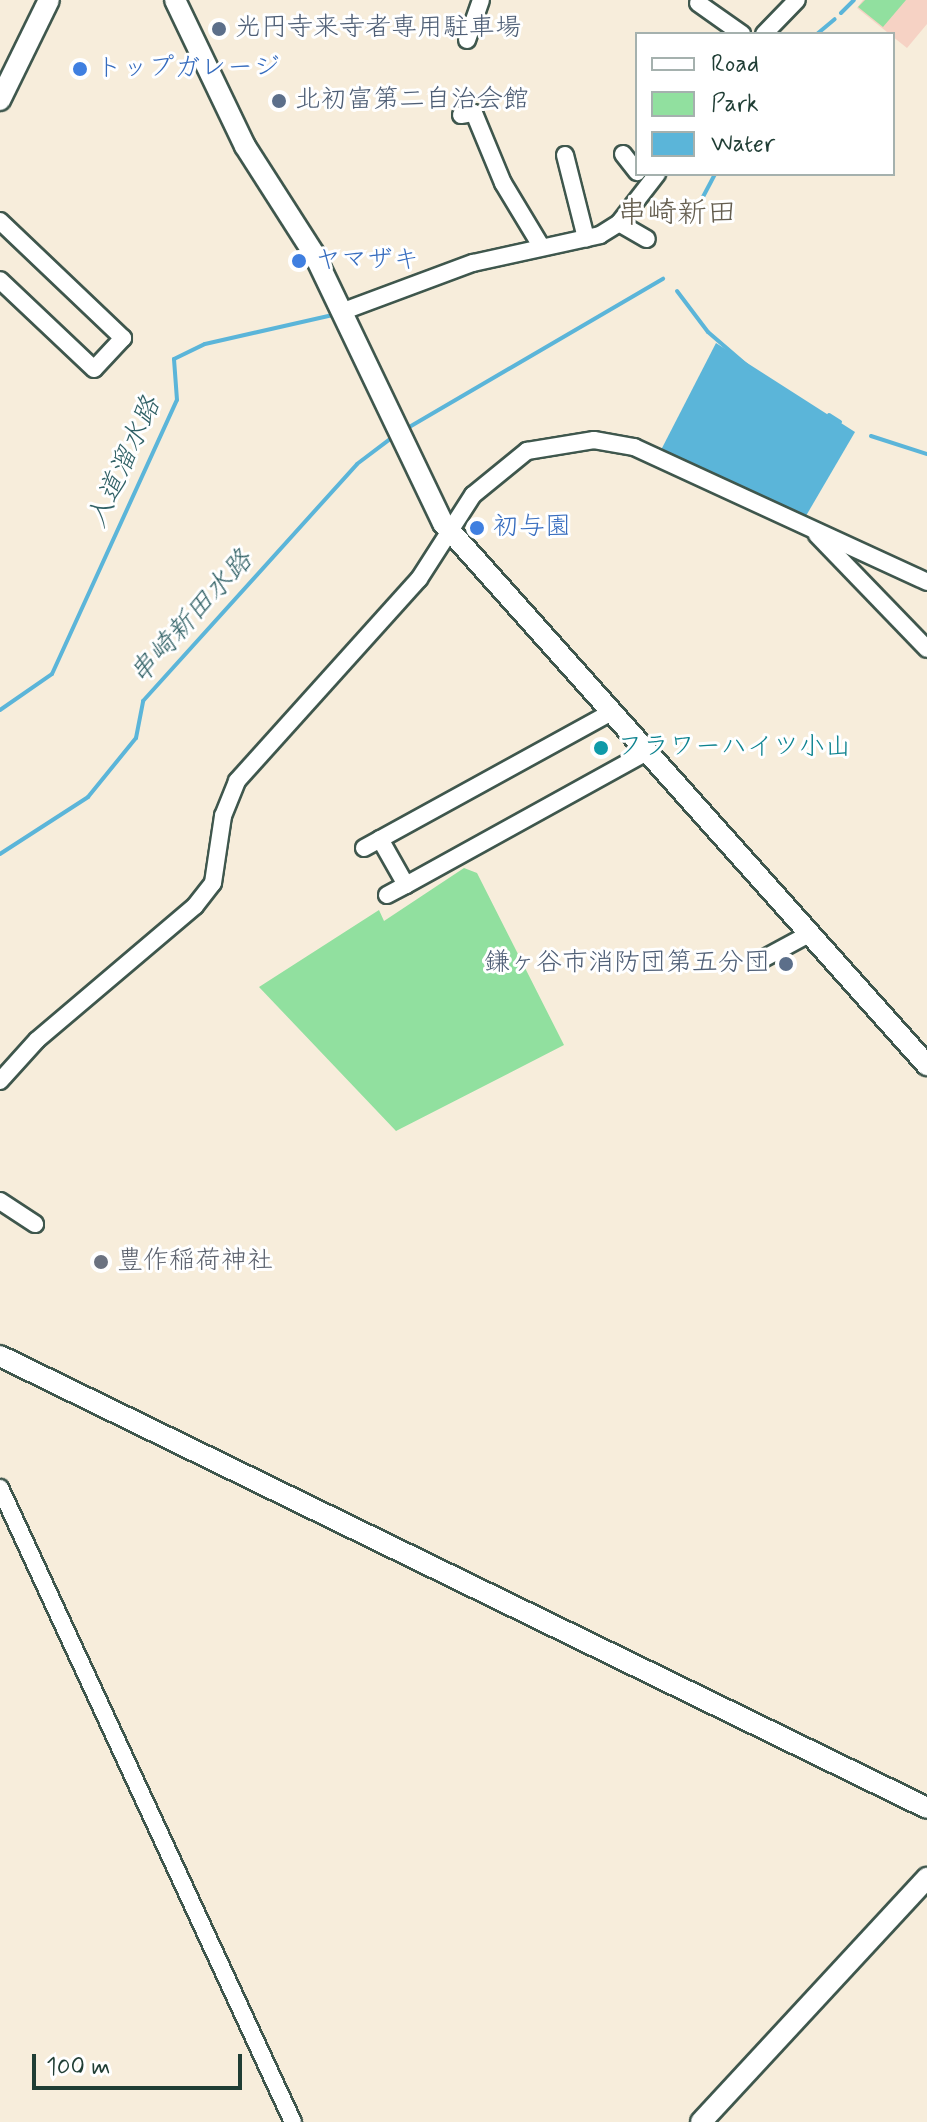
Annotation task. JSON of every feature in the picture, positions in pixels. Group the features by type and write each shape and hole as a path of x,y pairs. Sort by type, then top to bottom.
{"street":[{"path":"0,100 49,0"},
{"path":"175,0 220,99 341,312 449,533 927,1065"},
{"path":"467,40 481,0"},
{"path":"766,32 797,0"},
{"path":"698,3 739,32"},
{"path":"461,115 474,113 503,183 541,246"},
{"path":"623,154 635,167"},
{"path":"565,155 586,238"},
{"path":"341,312 541,246 586,238 619,223 645,177"},
{"path":"0,221 123,338 94,369 0,280"},
{"path":"619,223 647,239"},
{"path":"0,1081 37,1040 195,906 213,883 223,816 237,781 419,579 473,495 527,451 594,440 634,447 817,535 927,582"},
{"path":"817,535 821,547 927,649"},
{"path":"364,848 611,712"},
{"path":"387,895 647,752"},
{"path":"380,839 406,885"},
{"path":"761,960 809,934"},
{"path":"0,1201 35,1224"},
{"path":"0,1356 927,1808"},
{"path":"0,1488 5,1514 293,2122"},
{"path":"701,2122 927,1878"}],"shaded area":[{"path":"863,0 927,0 927,24 907,48 895,38 895,32 887,32 857,8"}],"green space":[{"path":"865,0 906,0 883,27 858,7"},
{"path":"464,868 477,873 564,1045 396,1131 259,987 379,910 384,921"}],"water":[{"path":"716,343 855,432 803,521 661,450"}],"waterway":[{"path":"841,13 854,0"},
{"path":"819,32 835,19"},
{"path":"695,212 714,176"},
{"name":"串崎新田水路","path":"411,426 663,279"},
{"name":"串崎新田水路","path":"677,291 708,332 751,369"},
{"name":"入道溜水路","path":"0,710 52,674 177,400 174,359 205,344 333,315"},
{"name":"串崎新田水路","path":"829,415 840,422"},
{"name":"串崎新田水路","path":"871,436 927,454"},
{"name":"串崎新田水路","path":"0,854 88,797 136,738 143,701 357,464 389,440"}],"place":[{"name":"光円寺来寺者専用駐車場","path":"219,29"},
{"name":"トップガレージ","path":"80,69"},
{"name":"北初富第二自治会館","path":"279,101"},
{"name":"ヤマザキ","path":"299,261"},
{"name":"初与園","path":"477,528"},
{"name":"フラワーハイツ小山","path":"601,748"},
{"name":"鎌ヶ谷市消防団第五分団","path":"786,964"},
{"name":"豊作稲荷神社","path":"101,1262"}],"district":[{"name":"串崎新田","path":"677,214"}]}
